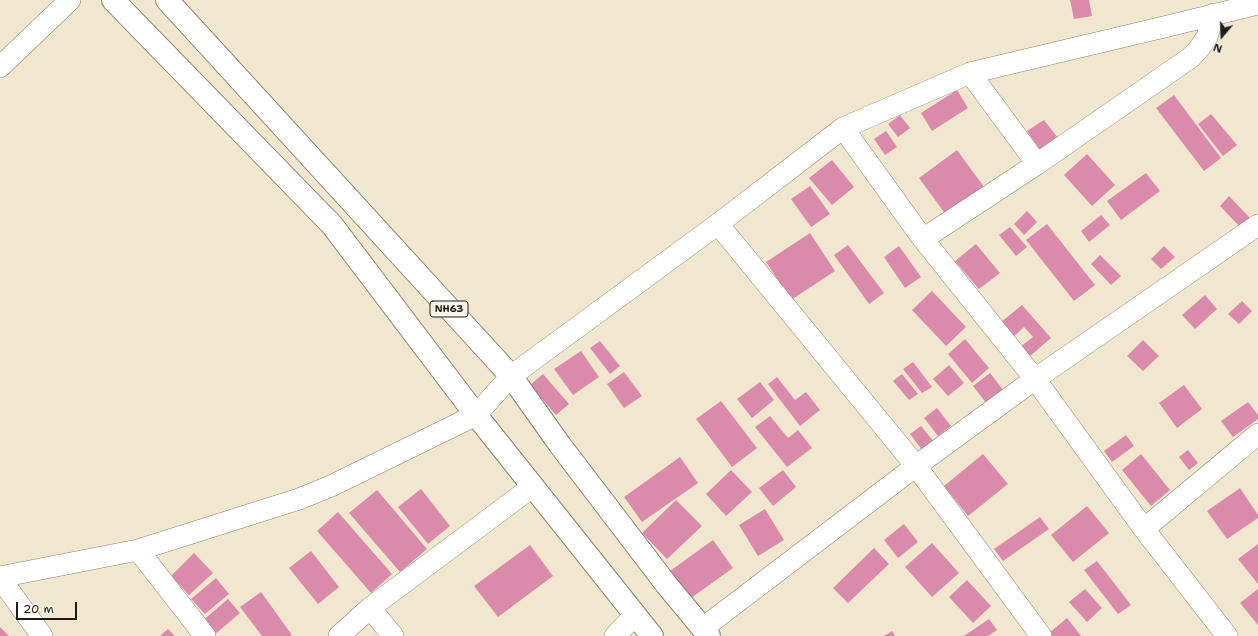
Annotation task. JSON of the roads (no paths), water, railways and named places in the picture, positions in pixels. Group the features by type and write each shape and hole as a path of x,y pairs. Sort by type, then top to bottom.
{"highway":[{"path":"113,0 332,225 532,487 652,636"},
{"name":"NH63","path":"167,0 511,376 560,445 666,584 706,632"}],"street":[{"path":"0,67 70,0"},
{"path":"42,636 0,578 138,550 316,493 476,415 511,376 718,224 843,128 970,73 1258,4"},
{"path":"923,239 1038,164 1198,50 1207,37 1214,14"},
{"path":"970,73 1038,164"},
{"path":"843,128 923,239 1035,379 1144,529 1227,636"},
{"path":"718,224 916,466 1041,636"},
{"path":"706,632 916,466 1035,379 1258,225"},
{"path":"1144,529 1258,434"},
{"path":"339,636 370,608 532,487"},
{"path":"138,550 205,636"},
{"path":"370,608 393,636"},
{"path":"615,636 635,615"}]}
